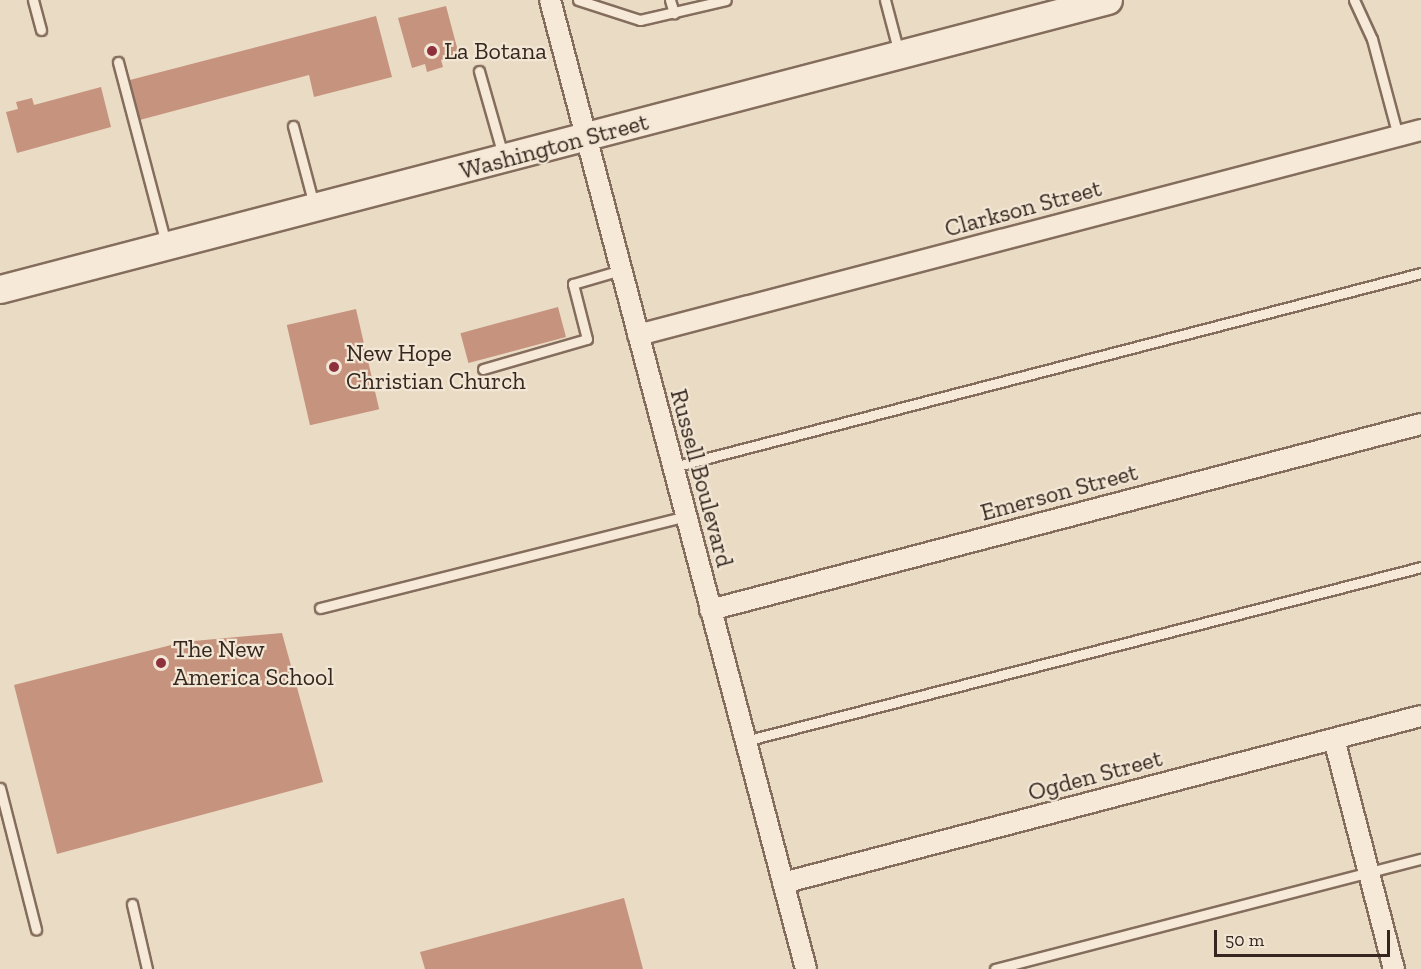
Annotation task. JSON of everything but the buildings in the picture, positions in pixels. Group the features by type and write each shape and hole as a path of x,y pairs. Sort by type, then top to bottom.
{"main road":[{"name":"Washington Street","path":"0,289 1108,0"}],"street":[{"name":"Russell Boulevard","path":"550,0 806,969"},
{"name":"Clarkson Street","path":"638,335 1421,130"},
{"name":"Emerson Street","path":"710,610 1421,424"},
{"name":"Ogden Street","path":"783,883 1421,716"},
{"path":"1334,739 1394,969"}],"lane":[{"path":"33,0 41,30"},
{"path":"578,0 640,20 726,0"},
{"path":"670,0 674,13"},
{"path":"885,0 899,55"},
{"path":"1354,0 1372,39 1398,136"},
{"path":"118,62 167,246"},
{"path":"479,71 504,159"},
{"path":"293,126 315,208"},
{"path":"483,369 587,339 573,284 621,270"},
{"path":"673,467 1421,273"},
{"path":"320,608 686,516"},
{"path":"745,741 1421,567"},
{"path":"0,788 36,929"},
{"path":"995,969 1421,859"},
{"path":"132,904 147,969"}],"place":[{"name":"La Botana","path":"432,51"},
{"name":"New Hope Christian Church","path":"334,367"},
{"name":"The New America School","path":"161,663"}]}
